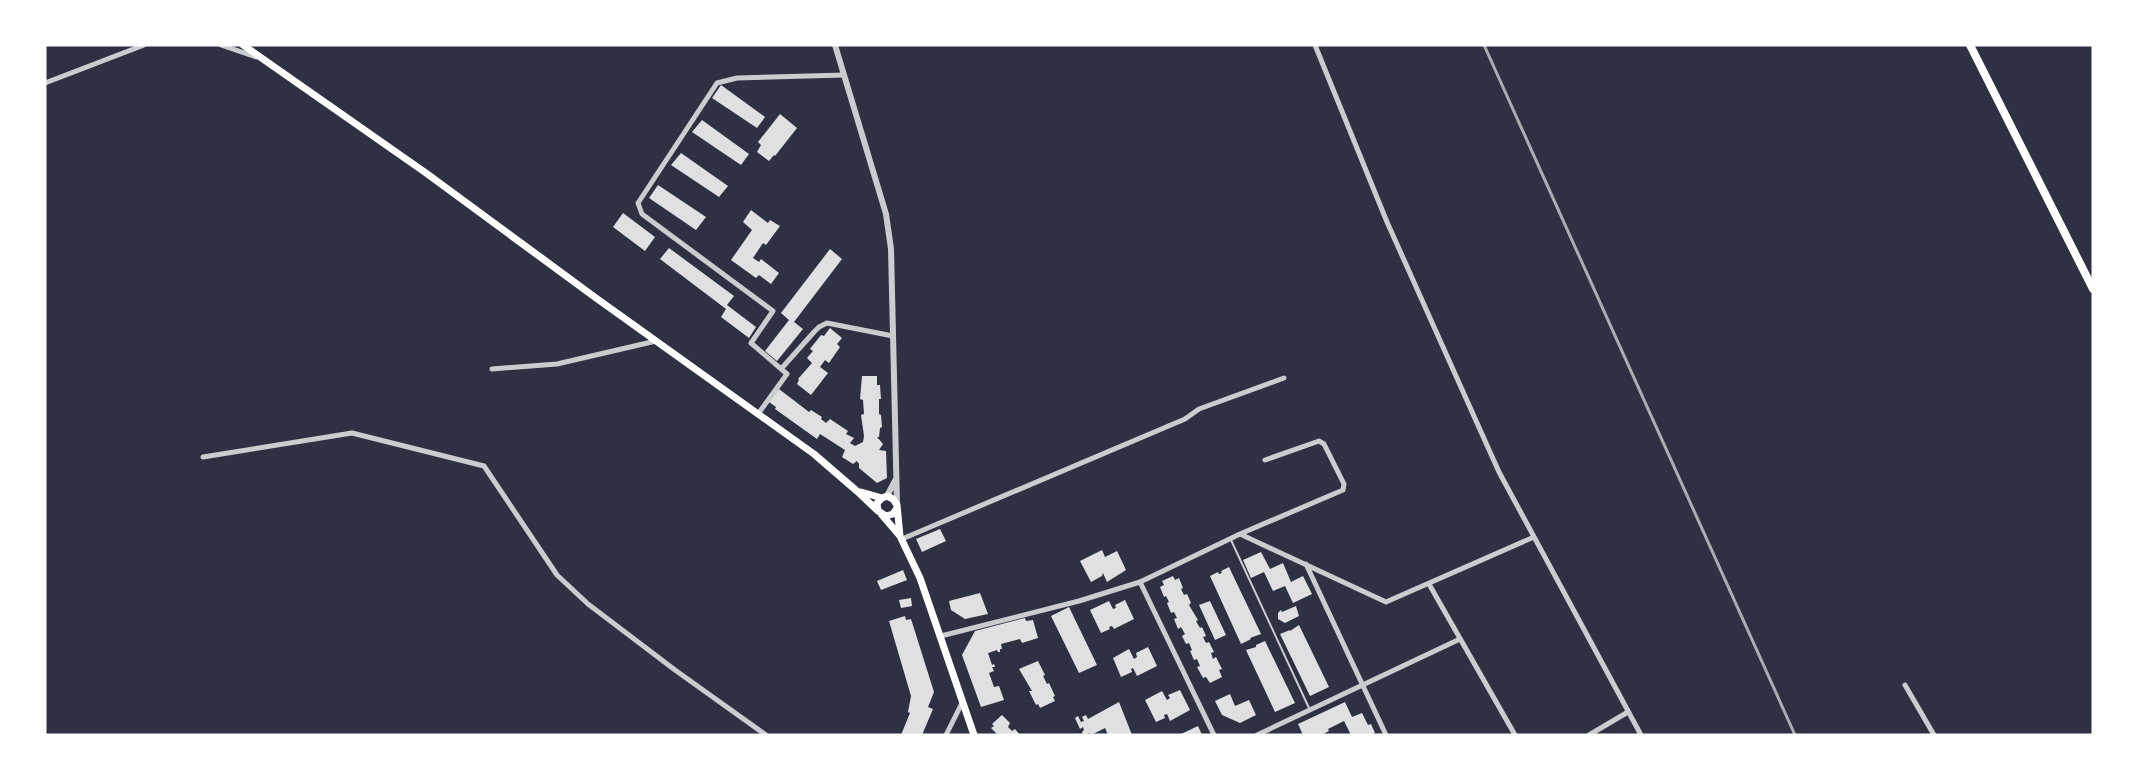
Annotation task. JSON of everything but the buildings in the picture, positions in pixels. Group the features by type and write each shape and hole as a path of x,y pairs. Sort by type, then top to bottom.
{"main road":[{"path":"243,45 426,173 814,454 858,492 901,538 924,588 974,735"},
{"path":"1970,45 2093,290"},
{"path":"858,492 893,499 897,506 901,538"},
{"path":"880,513 877,503 884,497"},
{"path":"880,513 889,516 895,512 897,506"}],"street":[{"path":"45,83 144,45"},
{"path":"220,45 263,59"},
{"path":"835,45 886,214 891,249 897,506"},
{"path":"1315,45 1392,233 1499,472 1641,735"},
{"path":"758,414 787,374 751,343 773,311 642,214 638,208 638,202 717,83 737,78 844,75"},
{"path":"782,369 814,332 828,323 893,336"},
{"path":"492,369 557,364 656,341"},
{"path":"901,538 1185,419 1199,409 1284,378"},
{"path":"203,457 352,433 484,466 557,575 588,604 766,735"},
{"path":"941,636 1079,601 1140,582 1231,538 1343,490 1344,484 1324,444 1319,441 1265,460"},
{"path":"884,497 896,478"},
{"path":"1240,534 1386,602 1534,537"},
{"path":"1306,564 1386,735"},
{"path":"1140,582 1214,735"},
{"path":"1429,584 1515,735"},
{"path":"1257,735 1460,639"},
{"path":"1905,685 1934,735"},
{"path":"946,735 962,703"},
{"path":"1589,735 1628,712"}],"lane":[{"path":"1231,538 1310,711"}],"railway":[{"path":"1484,45 1795,735"}]}
